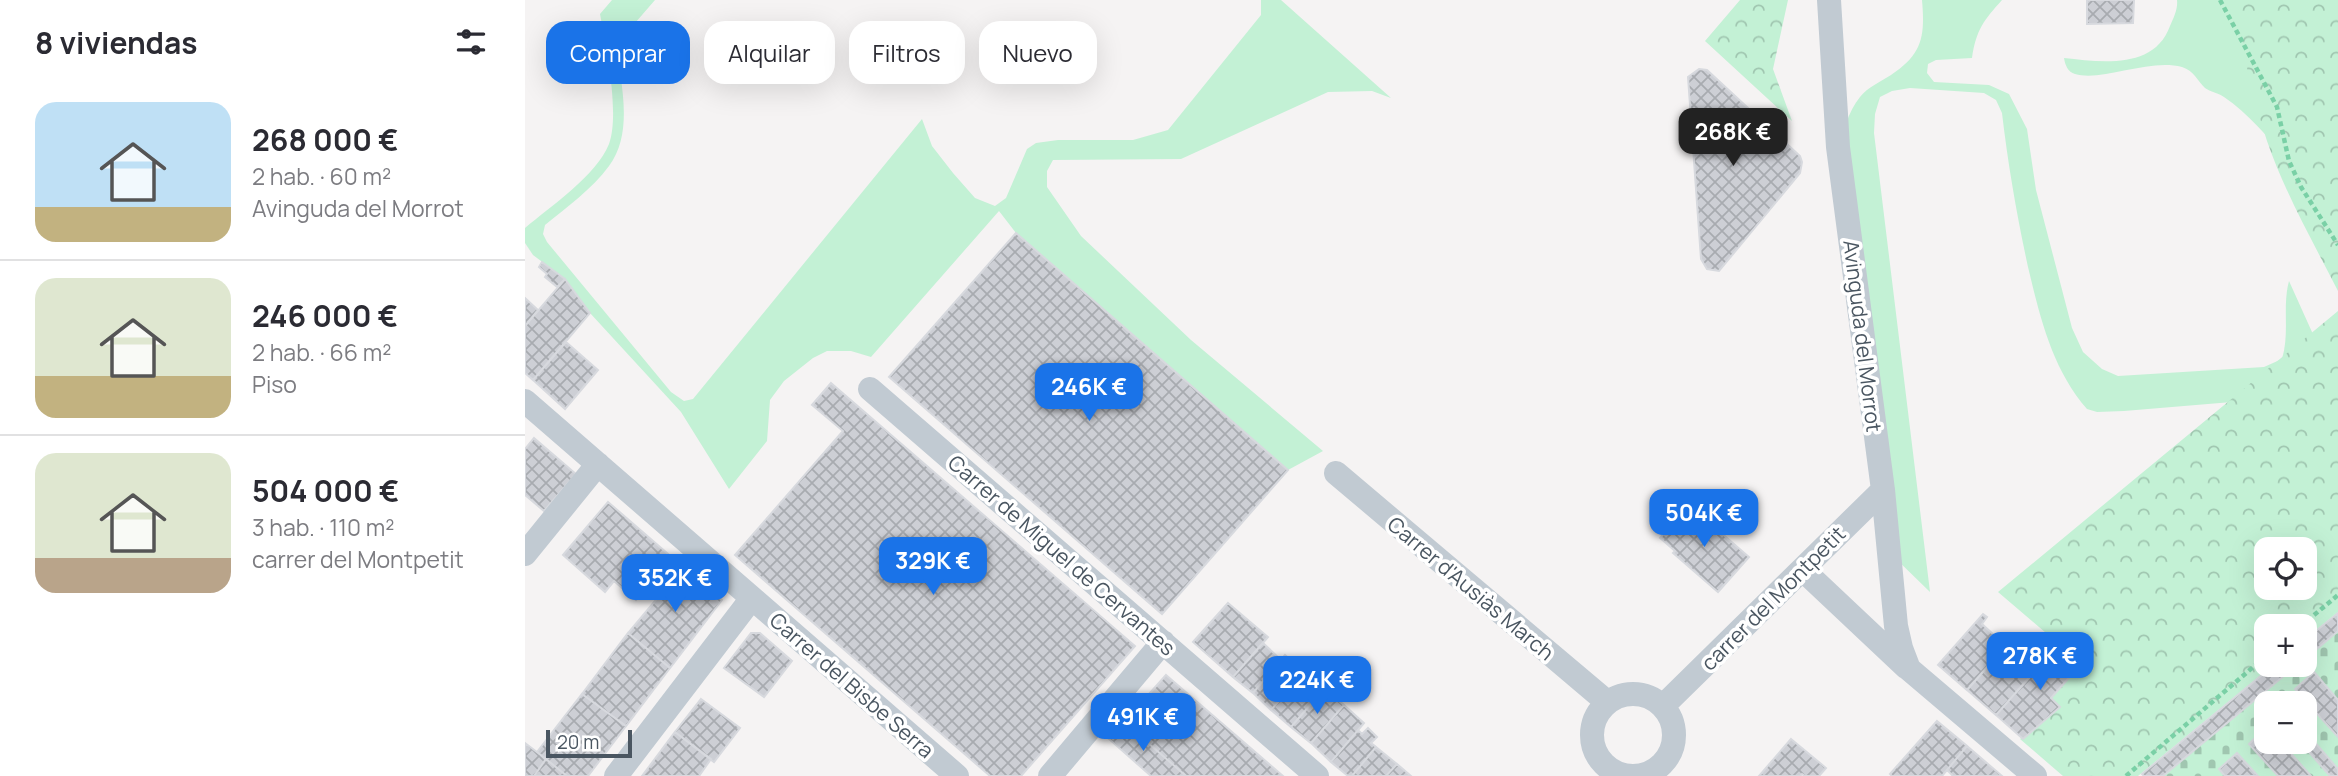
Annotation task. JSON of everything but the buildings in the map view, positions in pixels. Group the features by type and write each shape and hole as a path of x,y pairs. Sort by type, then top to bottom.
{"street":[{"name":"Avinguda del Morrot","path":"1829,0 1838,147 1883,490 1896,626 1909,669"},
{"name":"Carrer de Miguel de Cervantes","path":"870,389 1317,776"},
{"name":"Carrer del Bisbe Serra","path":"525,401 957,776"},
{"path":"525,554 599,464"},
{"name":"Carrer d'Ausiàs March","path":"1336,473 1607,702"},
{"name":"carrer del Montpetit","path":"1663,706 1883,490"},
{"path":"1803,570 1909,669 2035,776"},
{"path":"616,776 752,598"},
{"path":"1050,776 1163,642"},
{"path":"1630,693 1642,694 1663,706 1671,717 1674,729 1669,770 1626,775 1597,770 1591,739 1593,725 1598,712 1607,702 1630,693"}],"path":[{"path":"2220,0 2277,107 2289,161 2301,187 2338,245"},
{"path":"2315,614 2338,595"},
{"path":"2126,776 2254,666"}],"green space":[{"path":"612,0 655,0 637,21 601,21 600,14"},
{"path":"1261,0 1281,0 1391,98 1372,91 1328,92 1181,159 1053,160 1047,171 1047,187 1081,236 1191,340 1323,451 1288,470 1016,233 999,211 871,357 851,351 827,351 813,358 784,381 770,400 767,441 729,489 681,412 590,313 565,279 533,255 525,243 525,228 584,179 603,156 612,131 611,84 622,84 624,123 617,153 595,182 545,225 543,234 671,392 684,401 693,399 922,119 932,146 953,173 975,198 995,206 1006,198 1027,149 1036,143 1058,140 1133,140 1168,130 1261,15"},
{"path":"1740,0 1788,0 1773,69 1792,121 1705,41"},
{"path":"1922,0 2002,0 1982,26 1972,58 1936,60 1928,64 1927,73 1934,82 1989,85 2009,94 2027,129 2036,190 2072,328 2083,352 2102,369 2118,376 2264,367 2282,359 2289,281 2321,352 2244,401 2124,411 2097,412 2087,409 2056,360 2043,323 2020,229 2002,113 1996,100 1984,93 1910,88 1892,91 1880,97 1875,114 1874,133 1930,592 1890,553 1838,147 1849,115 1860,97 1870,87 1902,67 1916,52 1922,34"},
{"path":"2177,0 2338,0 2289,161 2242,111 2222,96 2205,88 2192,73 2182,67 2155,65 2086,76 2073,73 2067,68 2064,58 2125,60 2152,50 2170,26"},
{"path":"2233,0 2338,0 2338,291 2291,198 2267,141"},
{"path":"2338,311 2338,612 2317,629 2317,614 2254,614 2254,677 2258,677 2138,776 2063,776 2020,739 2058,707 2050,698 2081,663 1998,592"},
{"path":"2338,613 2338,776 2142,774 2259,677 2317,677 2317,630"}]}
